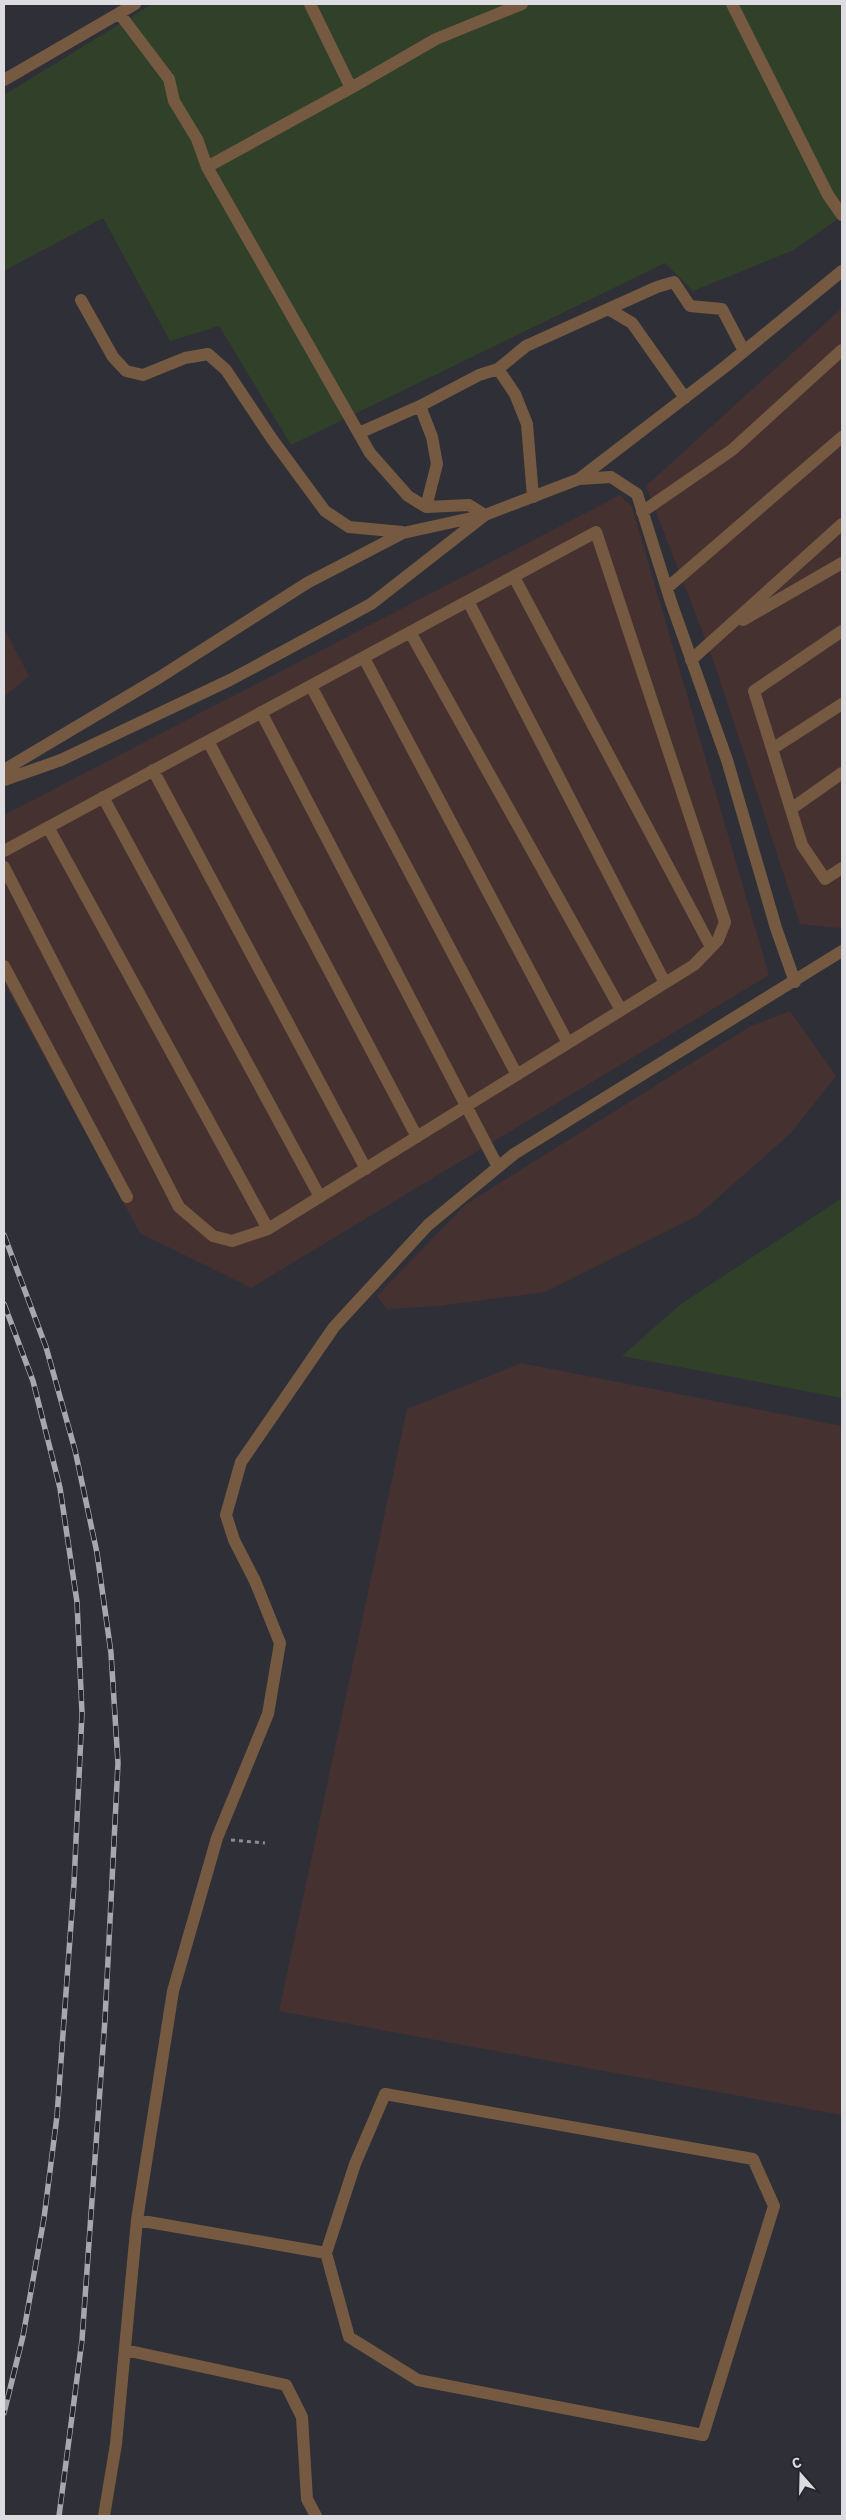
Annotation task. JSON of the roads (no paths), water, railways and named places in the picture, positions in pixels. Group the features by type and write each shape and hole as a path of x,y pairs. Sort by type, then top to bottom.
{"street":[{"path":"4,80 135,4"},
{"path":"310,4 351,88"},
{"path":"207,167 436,39 522,4"},
{"path":"732,4 828,195 842,215"},
{"path":"119,13 168,79 174,101 197,139 207,167 370,453 408,496 426,507 469,505 485,515"},
{"path":"4,770 160,677 306,583 403,532 485,515 579,479 685,398 842,270"},
{"path":"359,433 420,406 479,375 498,369 526,346 610,310 656,286 674,282 690,306 722,309 744,351"},
{"path":"81,300 112,358 126,371 143,375 186,358 208,354 226,370 272,440 325,511 350,527 403,532"},
{"path":"610,310 632,323 685,398"},
{"path":"642,512 732,450 842,350"},
{"path":"498,369 514,394 527,424 533,497"},
{"path":"420,406 432,437 437,464 426,507"},
{"path":"667,588 842,437"},
{"path":"579,479 611,477 637,494 726,760 776,928 795,982"},
{"path":"4,780 61,760 230,680 372,604 485,515"},
{"path":"691,660 842,524"},
{"path":"4,851 596,532 725,922 718,940 694,965 268,1229 232,1241 213,1236 179,1207 4,867"},
{"path":"722,633 842,563"},
{"path":"514,577 711,947"},
{"path":"468,601 665,983"},
{"path":"842,631 754,691 802,845 825,879 842,868"},
{"path":"410,632 621,1010"},
{"path":"364,658 568,1043"},
{"path":"311,686 517,1075"},
{"path":"772,749 842,704"},
{"path":"261,712 498,1167"},
{"path":"208,741 417,1137"},
{"path":"153,770 366,1169"},
{"path":"791,809 842,773"},
{"path":"103,797 320,1197"},
{"path":"48,827 268,1229"},
{"path":"104,2516 116,2444 137,2220 173,1991 218,1838 268,1714 280,1643 255,1581 234,1540 226,1515 241,1462 334,1327 428,1225 514,1154 795,982 842,951"},
{"path":"4,966 127,1197"},
{"path":"385,2094 753,2159 774,2206 703,2435 418,2380 349,2337 326,2253 355,2164 385,2094"},
{"path":"137,2220 326,2253"},
{"path":"125,2350 286,2385 302,2417 308,2500 316,2516"}],"railway":[{"path":"4,1235 46,1347 75,1450 97,1553 111,1653 118,1763 105,2019 82,2340 59,2516"},
{"path":"4,1304 33,1381 60,1488 77,1602 82,1713 74,1883 57,2116 44,2218 23,2336 4,2413"}]}
